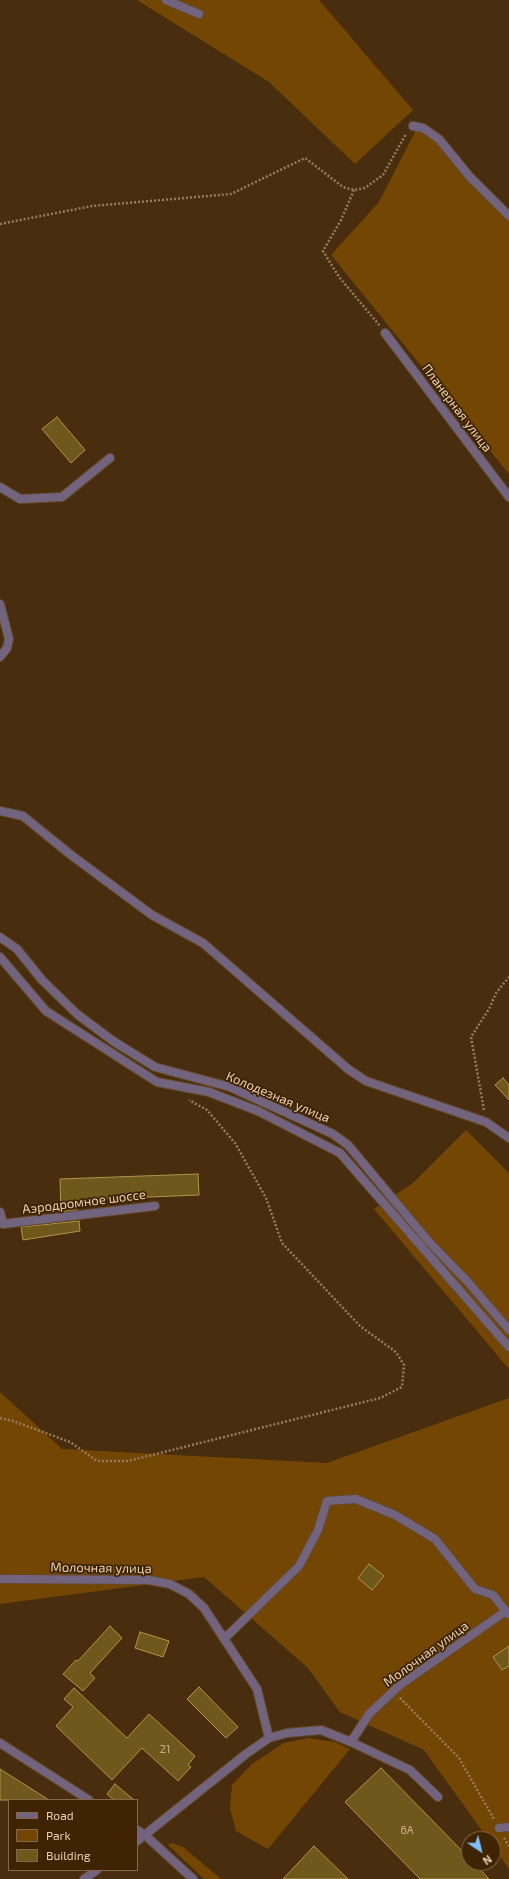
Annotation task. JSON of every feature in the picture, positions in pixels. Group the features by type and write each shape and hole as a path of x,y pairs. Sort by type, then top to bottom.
{"street":[{"path":"166,0 199,14"},
{"path":"413,126 423,128 439,139 469,176 509,216"},
{"name":"Планерная улица","path":"385,333 509,497"},
{"path":"0,487 20,499 62,497 110,458"},
{"path":"0,604 9,639 7,648 0,657"},
{"path":"0,811 23,816 71,855 152,915 203,943 348,1069 366,1081 486,1122 509,1138"},
{"name":"Колодезная улица","path":"0,937 17,949 42,980 77,1014 113,1041 154,1068 230,1087 333,1134 348,1145 429,1242 467,1281 509,1330"},
{"name":"Колодезная улица","path":"0,958 46,1011 157,1082 209,1092 258,1110 340,1153 509,1347"},
{"name":"Аэродромное шоссе","path":"0,1212 4,1224 155,1206"},
{"name":"Молочная улица","path":"224,1639 298,1566 318,1530 327,1501 356,1499 395,1515 435,1539 474,1589 493,1595 507,1613 393,1692 369,1714 351,1742"},
{"name":"Молочная улица","path":"0,1579 149,1580 170,1584 189,1594 204,1608 257,1688 269,1738"},
{"path":"138,1840 246,1754 269,1738 288,1733 320,1730 351,1742 410,1770 438,1797"},
{"path":"0,1743 87,1799"},
{"path":"499,1828 509,1827"},
{"path":"138,1831 145,1835 193,1879"},
{"path":"84,1879 96,1871"}],"path":[{"path":"0,224 92,206 230,194 305,158 343,187 354,190 365,188 383,175 408,131 413,126"},
{"path":"354,190 341,220 323,250 339,277 385,333"},
{"path":"486,1122 471,1037 489,1009 496,993 509,977"},
{"path":"0,1418 13,1421 70,1442 97,1461 128,1461 380,1398 402,1387 404,1365 396,1352 360,1326 282,1243 266,1198 235,1143 207,1110 188,1100"},
{"path":"393,1692 459,1758 499,1828"}],"green space":[{"path":"137,0 319,0 413,110 355,164 269,82"},
{"path":"417,128 443,145 509,214 509,474 331,255 379,202"},
{"path":"466,1130 509,1173 509,1369 374,1209 413,1183"},
{"path":"0,1392 62,1449 327,1463 509,1398 509,1869 501,1858 501,1831 482,1831 424,1750 340,1712 307,1667 204,1577 0,1604"},
{"path":"308,1738 335,1742 350,1749 268,1849 236,1831 230,1808 232,1785 252,1764 284,1743"},
{"path":"171,1843 183,1847 221,1879 204,1879 168,1845"}],"building":[{"path":"57,417 85,450 71,463 42,429"},
{"path":"503,1078 509,1085 509,1100 495,1085"},
{"path":"198,1174 199,1195 75,1200 77,1210 61,1212 60,1179"},
{"path":"79,1221 80,1231 23,1240 21,1227"},
{"path":"369,1564 384,1576 372,1590 358,1578"},
{"path":"110,1626 122,1638 90,1673 95,1678 83,1691 63,1674 76,1660 78,1661"},
{"path":"140,1632 169,1641 163,1657 135,1648"},
{"path":"509,1646 509,1666 502,1670 493,1657"},
{"path":"199,1687 238,1727 226,1738 187,1699"},
{"path":"74,1688 127,1738 149,1714 195,1756 188,1765 191,1767 178,1781 142,1748 112,1780 56,1726 73,1707 64,1699"},
{"path":"381,1768 461,1850 461,1871 482,1871 489,1879 420,1879 345,1802"},
{"path":"0,1769 47,1799 8,1799 0,1800"},
{"path":"115,1784 133,1799 113,1799 107,1794"},
{"path":"314,1846 348,1879 283,1879"}]}
